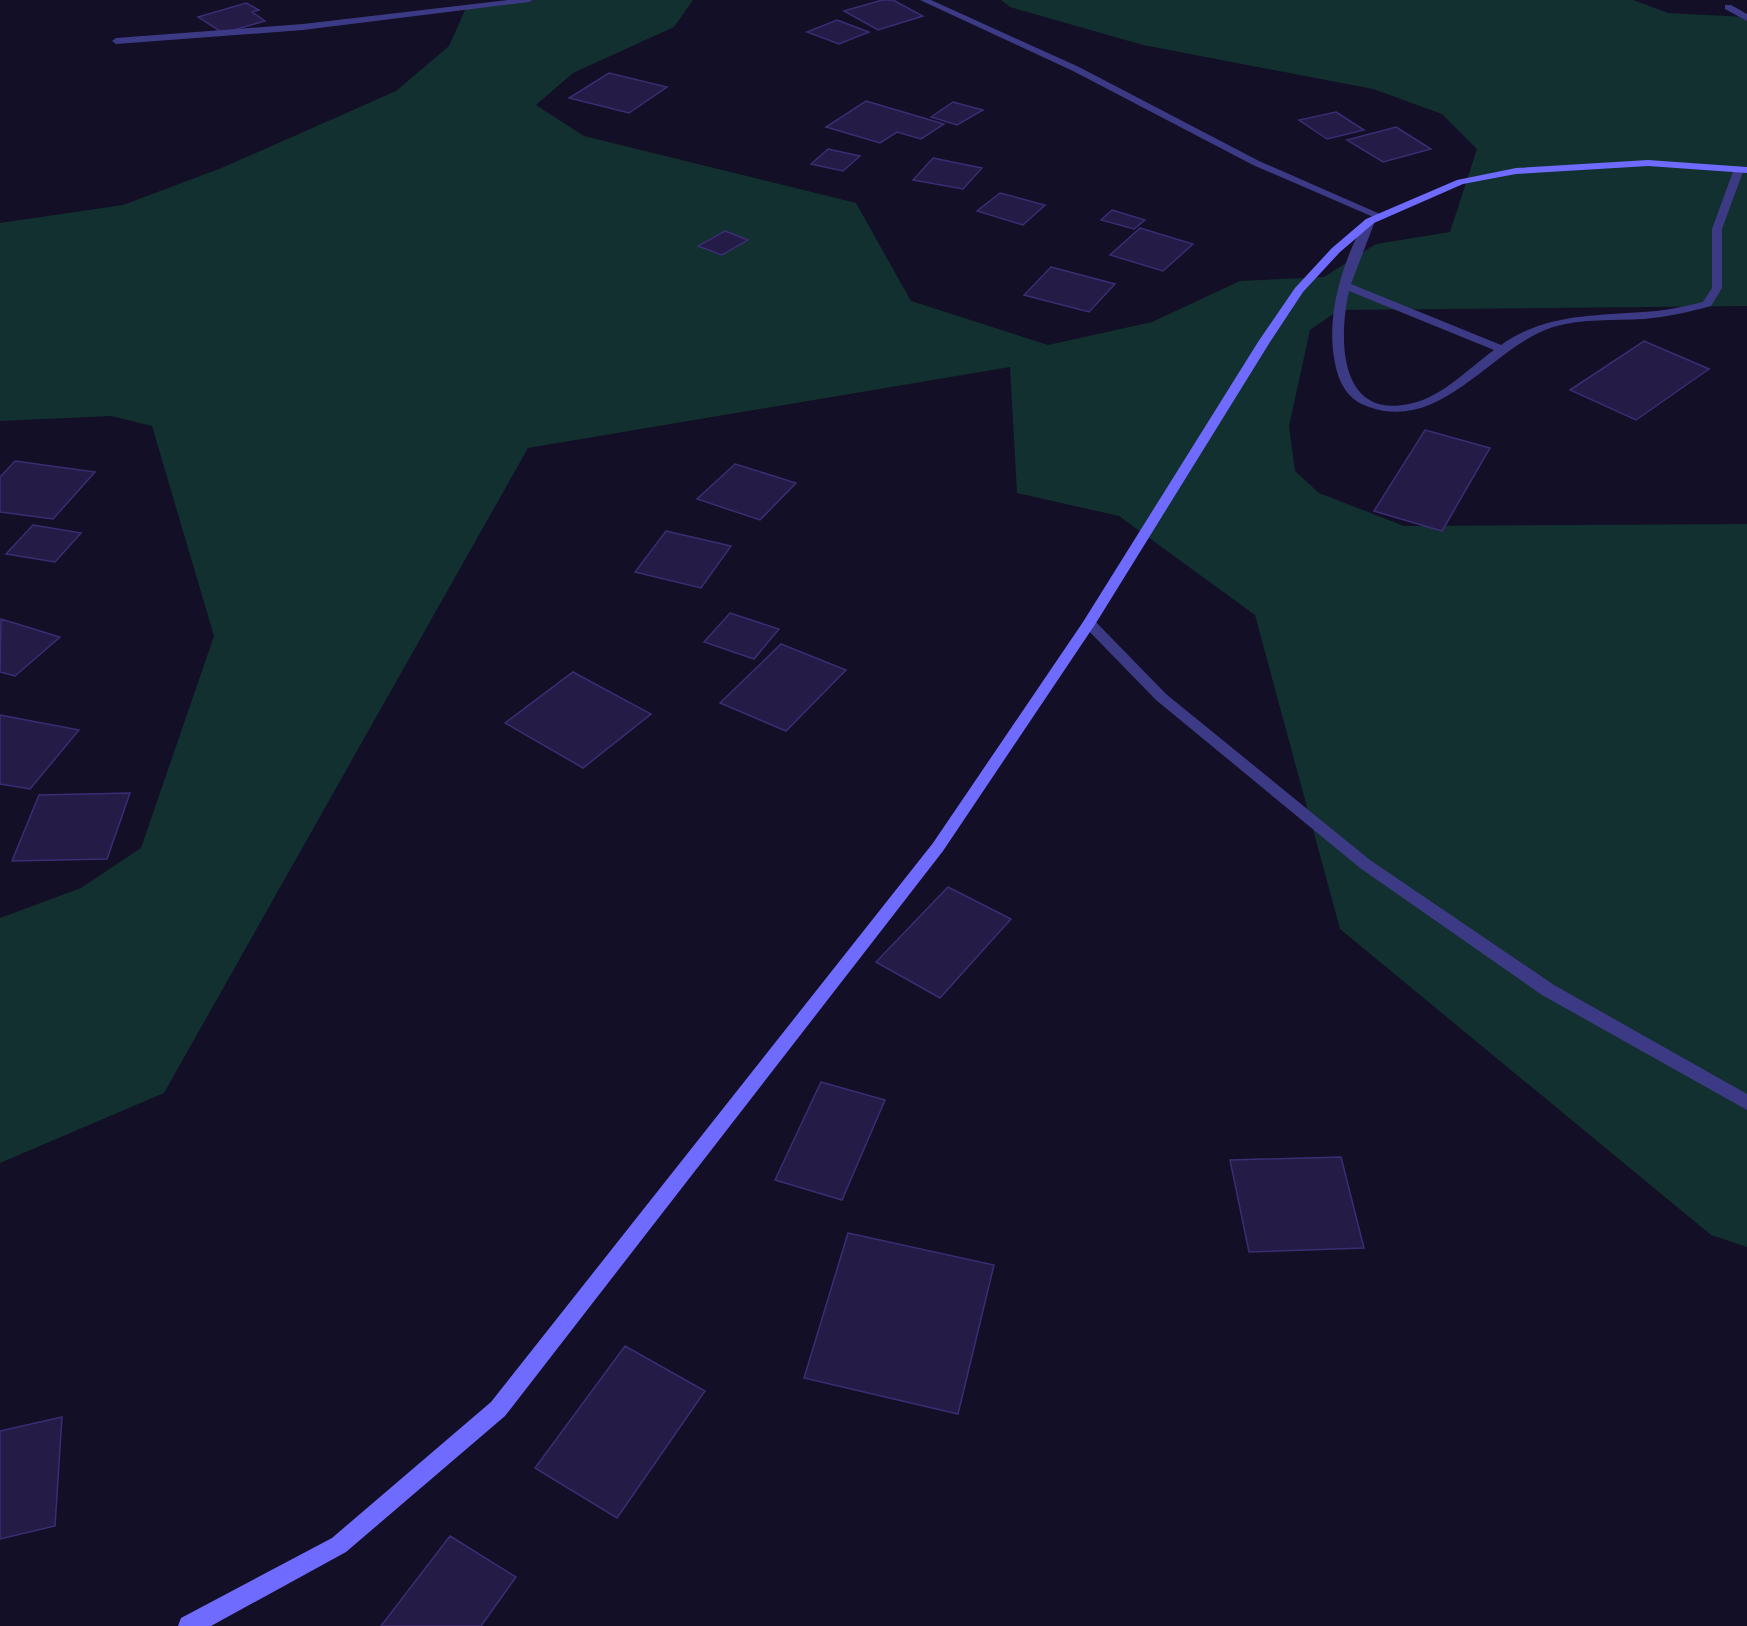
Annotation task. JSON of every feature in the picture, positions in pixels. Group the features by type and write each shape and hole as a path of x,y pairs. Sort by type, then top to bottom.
{"main road":[{"path":"189,1626 339,1545 498,1409 938,847 1089,623 1264,342 1299,290 1336,250 1376,219 1460,182 1516,171 1648,163 1743,170"}],"street":[{"path":"116,41 303,27 529,0"},
{"path":"924,0 1076,69 1256,163 1376,219 1345,286 1338,336 1343,378 1353,397 1369,405 1395,408 1420,405 1446,391 1500,349 1541,328 1579,319 1678,312 1707,303 1716,288 1717,229 1743,170"},
{"path":"1728,7 1747,18"},
{"path":"1345,286 1500,349"},
{"path":"1089,623 1161,697 1373,871 1548,990 1747,1103"}],"green space":[{"path":"535,0 693,0 674,27 573,73 536,105 584,136 856,203 911,301 1048,345 1152,322 1240,281 1324,277 1376,244 1450,232 1477,149 1442,114 1373,89 1143,45 1010,7 1001,0 1633,0 1668,13 1747,17 1747,306 1339,310 1310,330 1289,426 1295,471 1319,493 1404,526 1747,524 1747,1247 1711,1235 1340,929 1255,615 1119,516 1017,493 1010,367 528,448 164,1093 0,1163 0,918 81,888 141,848 214,636 152,426 111,416 0,421 0,223 123,205 224,167 396,91 449,46 466,8"}],"building":[{"path":"882,0 893,0 923,16 878,30 844,11"},
{"path":"246,3 259,10 252,12 265,21 223,33 198,17"},
{"path":"837,20 869,32 839,44 807,32"},
{"path":"609,73 667,87 629,113 569,98"},
{"path":"866,101 944,124 921,139 897,132 880,143 826,127"},
{"path":"953,102 983,110 957,125 931,117"},
{"path":"1336,112 1364,130 1327,139 1299,120"},
{"path":"1396,127 1431,149 1383,162 1347,140"},
{"path":"828,149 860,156 843,171 811,164"},
{"path":"933,158 982,168 963,189 913,180"},
{"path":"1000,193 1045,205 1023,225 977,211"},
{"path":"1112,210 1145,220 1134,229 1101,220"},
{"path":"1140,228 1193,244 1163,271 1110,255"},
{"path":"725,231 748,240 722,255 698,246"},
{"path":"1051,267 1115,284 1089,312 1024,295"},
{"path":"1644,341 1709,369 1636,420 1570,390"},
{"path":"1425,430 1490,448 1442,531 1374,511"},
{"path":"15,461 95,472 53,519 0,512 0,477"},
{"path":"735,464 796,483 760,520 697,499"},
{"path":"33,525 81,533 55,562 6,554"},
{"path":"666,531 731,546 701,588 635,572"},
{"path":"730,613 779,629 754,659 704,642"},
{"path":"1,619 60,637 15,676 0,672"},
{"path":"781,644 846,670 786,731 720,703"},
{"path":"573,672 651,714 583,768 505,723"},
{"path":"0,715 79,730 30,789 0,784"},
{"path":"130,793 107,859 12,861 39,795"},
{"path":"948,887 1011,919 940,998 876,962"},
{"path":"821,1082 885,1100 842,1200 775,1180"},
{"path":"1341,1157 1364,1248 1249,1252 1230,1160"},
{"path":"848,1233 994,1265 958,1414 804,1378"},
{"path":"625,1346 705,1391 617,1518 535,1468"},
{"path":"62,1417 55,1526 0,1539 0,1431"},
{"path":"450,1536 516,1577 481,1626 381,1626"}]}
